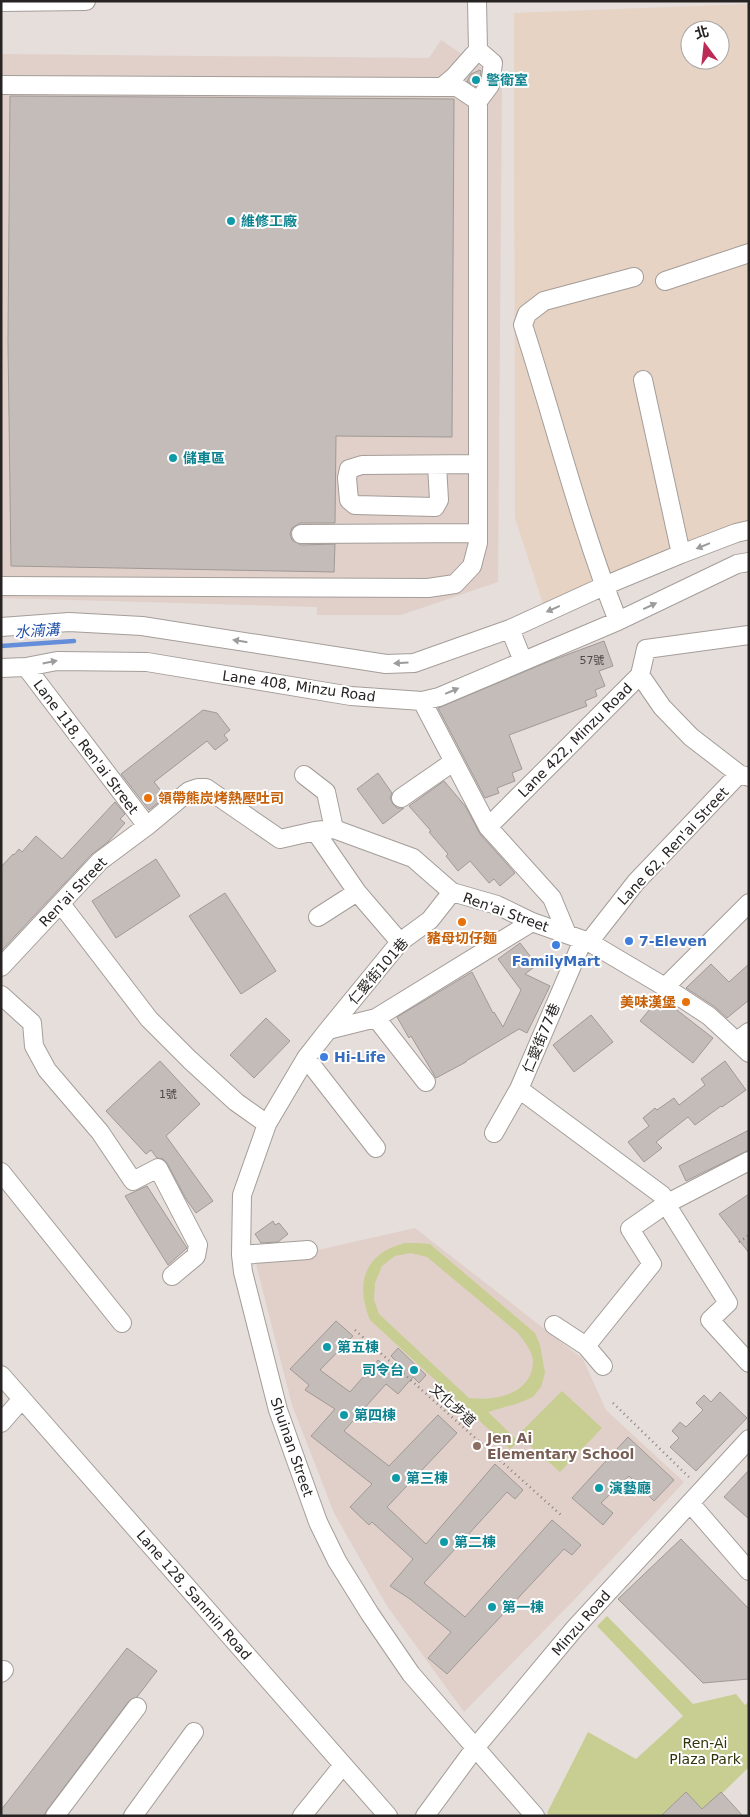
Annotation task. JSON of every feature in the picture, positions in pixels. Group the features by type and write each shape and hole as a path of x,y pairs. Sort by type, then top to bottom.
{"street":[{"path":"1,2 86,1"},
{"path":"442,87 454,78 478,50 478,1"},
{"path":"1,586 428,588 455,584 472,566 478,543 478,101 490,85 493,64 478,50"},
{"path":"1,85 457,87 478,101"},
{"path":"665,281 749,253"},
{"path":"618,621 594,556 548,400 523,325 527,314 544,301 634,277"},
{"path":"643,380 681,554"},
{"path":"437,465 439,500 435,507 355,505 349,500 347,478 349,469 362,465 478,464"},
{"path":"1,627 69,622 142,626 386,664 414,663 510,628 604,586 736,532 749,530"},
{"path":"301,534 478,533"},
{"name":"Lane 408, Minzu Road","path":"1,668 26,667 57,660 147,662 351,696 422,701 439,697 618,621 737,564 749,562"},
{"path":"510,628 523,661"},
{"path":"640,675 646,649 749,634"},
{"name":"Lane 118, Ren'ai Street","path":"26,667 147,826"},
{"name":"Lane 422, Minzu Road","path":"488,827 640,675 662,707 692,737 744,776"},
{"path":"422,701 488,827 552,898 580,939"},
{"path":"401,798 453,762"},
{"path":"304,774 326,792 334,828"},
{"name":"Lane 62, Ren'ai Street","path":"580,939 744,776"},
{"name":"Ren'ai Street","path":"1,967 100,861 190,791 206,788 280,839 334,828 413,858 452,892 497,905 532,922 580,939 665,987 745,1042"},
{"path":"315,831 357,892 400,942"},
{"path":"318,917 357,892"},
{"name":"仁愛街101巷","path":"328,1030 400,942 430,920 452,892"},
{"path":"665,987 749,903"},
{"path":"61,904 149,1019 236,1102 267,1124"},
{"path":"328,1030 376,1018 532,922"},
{"name":"仁愛街77巷","path":"494,1133 519,1089 580,939"},
{"path":"1,995 32,1023 34,1046 48,1070 100,1132 133,1181 158,1168 198,1245 196,1256 172,1276"},
{"path":"376,1018 426,1082"},
{"name":"Shuinan Street","path":"328,1030 306,1058 267,1124 242,1195 241,1255 243,1272 278,1410 318,1522 337,1561 370,1614 406,1667 535,1816"},
{"path":"306,1058 376,1148"},
{"path":"519,1089 662,1195 728,1303 710,1320 749,1363"},
{"path":"586,1346 652,1264 623,1231 666,1204 749,1161"},
{"path":"1,1172 122,1323"},
{"path":"241,1255 308,1250"},
{"path":"554,1325 586,1346 603,1366"},
{"name":"Lane 128, Sanmin Road","path":"1,1375 388,1816"},
{"path":"1,1423 22,1399"},
{"name":"Minzu Road","path":"425,1816 475,1748 576,1628 749,1440"},
{"path":"690,1503 749,1571"},
{"path":"55,1816 137,1707"},
{"path":"133,1816 194,1732"},
{"path":"302,1816 343,1765"}],"path":[{"path":"739,1242 749,1235"},
{"name":"文化步道","path":"355,1330 561,1515"},
{"path":"613,1403 692,1480"}],"shaded area":[{"path":"749,4 749,532 547,616 515,518 514,13"},
{"path":"441,40 502,81 498,582 401,615 317,615 317,607 1,598 1,54 429,58"},
{"name":"Jen Ai Elementary School","path":"415,1228 583,1359 606,1410 684,1482 574,1600 464,1712 387,1606 334,1513 292,1405 256,1264"}],"green space":[{"path":"405,1243 430,1244 535,1333 540,1345 545,1373 541,1387 533,1397 488,1412 519,1442 510,1449 370,1320 363,1294 366,1272 380,1254","holes":["411,1253 427,1257 518,1333 526,1343 532,1356 533,1364 525,1383 518,1389 499,1397 469,1398 379,1314 374,1300 375,1283 382,1266 395,1256"]},
{"path":"562,1391 602,1428 560,1472 518,1435"},
{"name":"Ren-Ai Plaza Park","path":"607,1616 693,1704 736,1694 745,1705 749,1701 749,1767 701,1814 666,1816 550,1816 547,1813 588,1732 636,1759 683,1716 597,1626"}],"building":[{"path":"480,70 480,81 476,87 467,81 471,74"},
{"name":"維修工廠","path":"10,96 454,99 452,437 336,436 335,523 300,523 292,528 290,534 292,540 301,545 335,544 334,572 11,566 8,342"},
{"path":"604,641 613,666 599,671 605,686 595,690 597,696 585,701 587,706 509,735 522,769 512,773 515,781 497,788 499,793 485,798 438,708 550,661"},
{"path":"203,710 217,713 230,730 224,735 228,740 215,750 207,741 154,782 166,797 149,810 121,774"},
{"path":"378,773 392,793 390,798 393,804 397,808 404,808 383,824 357,789"},
{"path":"444,781 466,807 480,834 515,873 500,886 494,879 489,883 470,861 458,871 446,856 448,854 429,832 431,831 409,806"},
{"path":"115,802 125,814 120,819 125,823 108,842 92,854 1,951 1,867 19,849 22,852 36,836 62,859"},
{"path":"156,859 180,896 116,938 92,901"},
{"path":"225,893 276,971 241,994 189,916"},
{"path":"520,943 537,965 525,974 550,986 527,1033 519,1029 436,1078 411,1036 409,1038 397,1017 472,972 493,1013 503,1027 521,990 498,959"},
{"path":"711,964 729,982 749,964 749,1000 727,1018 715,1007 686,988"},
{"path":"660,997 713,1038 693,1063 640,1021"},
{"path":"591,1015 613,1042 574,1072 553,1045"},
{"path":"266,1018 290,1041 254,1078 230,1055"},
{"path":"160,1061 200,1104 166,1136 213,1201 196,1213 186,1199 167,1163 163,1159 157,1158 151,1150 146,1154 106,1111"},
{"path":"725,1061 746,1090 695,1125 688,1117 656,1142 662,1148 644,1162 628,1142 649,1126 643,1118 655,1108 657,1110 674,1098 679,1105 705,1085 701,1079"},
{"path":"749,1130 749,1150 686,1181 679,1166"},
{"path":"147,1186 187,1248 168,1265 125,1196"},
{"path":"749,1194 749,1253 719,1214"},
{"path":"273,1221 275,1225 279,1223 288,1234 278,1242 261,1243 255,1234"},
{"path":"336,1321 353,1336 320,1370 350,1392 378,1360 394,1373 401,1366 391,1356 398,1348 426,1375 419,1383 413,1377 398,1394 386,1384 344,1431 389,1466 438,1415 457,1433 387,1507 426,1544 495,1464 523,1490 515,1499 507,1492 424,1583 465,1617 552,1520 581,1545 572,1555 564,1549 447,1674 428,1658 451,1632 410,1599 390,1586 413,1559 372,1522 369,1525 350,1507 372,1484 311,1436 335,1409 305,1390 309,1385 290,1369"},
{"path":"720,1392 747,1418 696,1471 670,1447 679,1438 672,1431 680,1422 686,1427 703,1410 696,1403 704,1395 711,1402"},
{"name":"演藝廳","path":"628,1437 674,1480 654,1501 629,1476 601,1503 613,1513 603,1525 572,1498"},
{"path":"749,1470 749,1519 724,1497"},
{"path":"681,1539 749,1609 749,1679 703,1683 618,1599"},
{"path":"127,1648 157,1671 137,1697 129,1701 44,1816 1,1816 1,1810"},
{"path":"686,1792 702,1809 721,1792 743,1816 661,1816"}],"waterway":[{"name":"水湳溝","path":"1,646 74,641"}],"place":[{"name":"警衛室","path":"476,80"},
{"name":"維修工廠","path":"231,221"},
{"name":"儲車區","path":"173,458"},
{"name":"領帶熊炭烤熱壓吐司","path":"148,798"},
{"name":"豬母切仔麵","path":"462,922"},
{"name":"7-Eleven","path":"629,941"},
{"name":"FamilyMart","path":"556,945"},
{"name":"美味漢堡","path":"686,1002"},
{"name":"Hi-Life","path":"324,1057"},
{"name":"第五棟","path":"327,1347"},
{"name":"司令台","path":"414,1370"},
{"name":"第四棟","path":"344,1415"},
{"name":"Jen Ai Elementary School","path":"477,1446"},
{"name":"第三棟","path":"396,1478"},
{"name":"演藝廳","path":"599,1488"},
{"name":"第二棟","path":"444,1542"},
{"name":"第一棟","path":"492,1607"}]}
